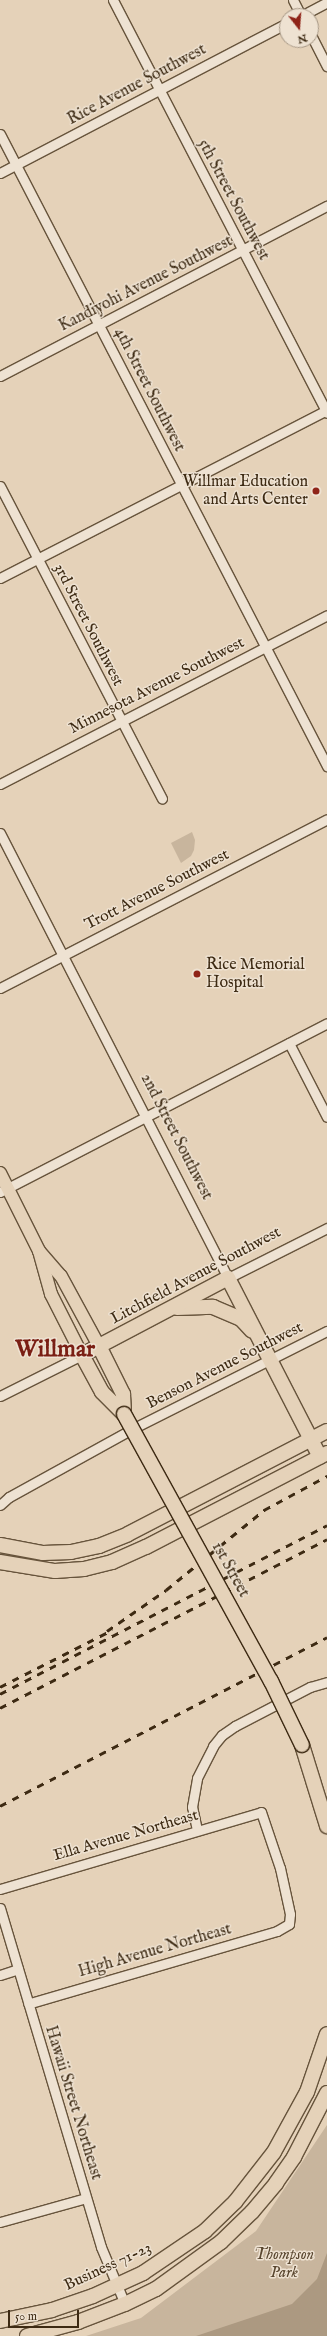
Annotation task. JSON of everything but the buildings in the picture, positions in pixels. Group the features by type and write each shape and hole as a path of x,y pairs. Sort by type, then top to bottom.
{"highway":[{"name":"Litchfield Avenue Southwest","path":"82,1355 228,1278"},
{"name":"2nd Street Southwest","path":"228,1278 311,1439 324,1455"},
{"path":"163,1311 196,1305 221,1309 240,1319 264,1347"},
{"name":"1st Street","path":"99,1346 123,1394 124,1414"},
{"name":"1st Street","path":"82,1355 102,1392 124,1414 271,1680 302,1745"},
{"path":"1,1545 43,1553 84,1550 112,1541 327,1431"},
{"path":"0,1562 55,1571 84,1569 128,1555 324,1455"},
{"path":"302,1745 327,1791"},
{"path":"302,1745 327,1826"},
{"name":"Business 71-23","path":"0,2321 71,2304 116,2286 171,2256 205,2231 235,2202 263,2169 286,2132 307,2092 327,2034"},
{"path":"27,2336 78,2322 125,2304 156,2289 186,2269 221,2242 252,2212 294,2157 327,2093"}],"main road":[{"path":"0,1173 4,1190 39,1251 61,1276 99,1346"},
{"path":"39,1251 51,1294 82,1355"}],"street":[{"name":"5th Street Southwest","path":"113,0 327,411"},
{"path":"316,8 327,2"},
{"name":"Rice Avenue Southwest","path":"0,173 279,27"},
{"path":"318,48 327,66"},
{"name":"4th Street Southwest","path":"0,134 327,766"},
{"name":"Kandiyohi Avenue Southwest","path":"0,376 327,206"},
{"path":"0,578 327,411"},
{"name":"3rd Street Southwest","path":"0,486 121,722 162,798"},
{"name":"Minnesota Avenue Southwest","path":"0,784 327,615"},
{"name":"Trott Avenue Southwest","path":"0,988 327,819"},
{"name":"2nd Street Southwest","path":"0,833 147,1117 228,1278"},
{"path":"4,1190 327,1023"},
{"path":"289,1043 327,1117"},
{"name":"Litchfield Avenue Southwest","path":"228,1278 327,1228"},
{"name":"Benson Avenue Southwest","path":"0,1505 10,1497 136,1428 327,1331"},
{"path":"0,1396 82,1355"},
{"path":"197,1830 192,1807 197,1778 213,1746 222,1736 235,1726 310,1686 327,1682"},
{"name":"Ella Avenue Northeast","path":"0,1889 261,1812 280,1868 290,1914 289,1924"},
{"name":"Hawaii Street Northeast","path":"0,1908 86,2198 116,2286 125,2304"},
{"name":"High Avenue Northeast","path":"28,2004 277,1931 289,1924"},
{"path":"0,1975 18,1969"},
{"path":"0,2222 86,2198"}],"green space":[{"path":"192,832 195,840 194,850 191,856 181,863 171,843"},
{"name":"Thompson Park","path":"327,2125 327,2274 315,2298 211,2336 86,2336 141,2318 256,2231"}],"shaded area":[{"path":"327,2253 327,2336 196,2336 292,2304 317,2279"}],"railway":[{"path":"107,1631 166,1590 264,1510 327,1476"},
{"path":"0,1694 327,1525"},
{"path":"0,1708 327,1539"},
{"path":"0,1687 112,1630"},
{"path":"0,1806 327,1637"}],"place":[{"name":"Willmar Education and Arts Center","path":"316,491"},
{"name":"Rice Memorial Hospital","path":"197,974"}],"district":[{"name":"Willmar","path":"55,1350"}]}
